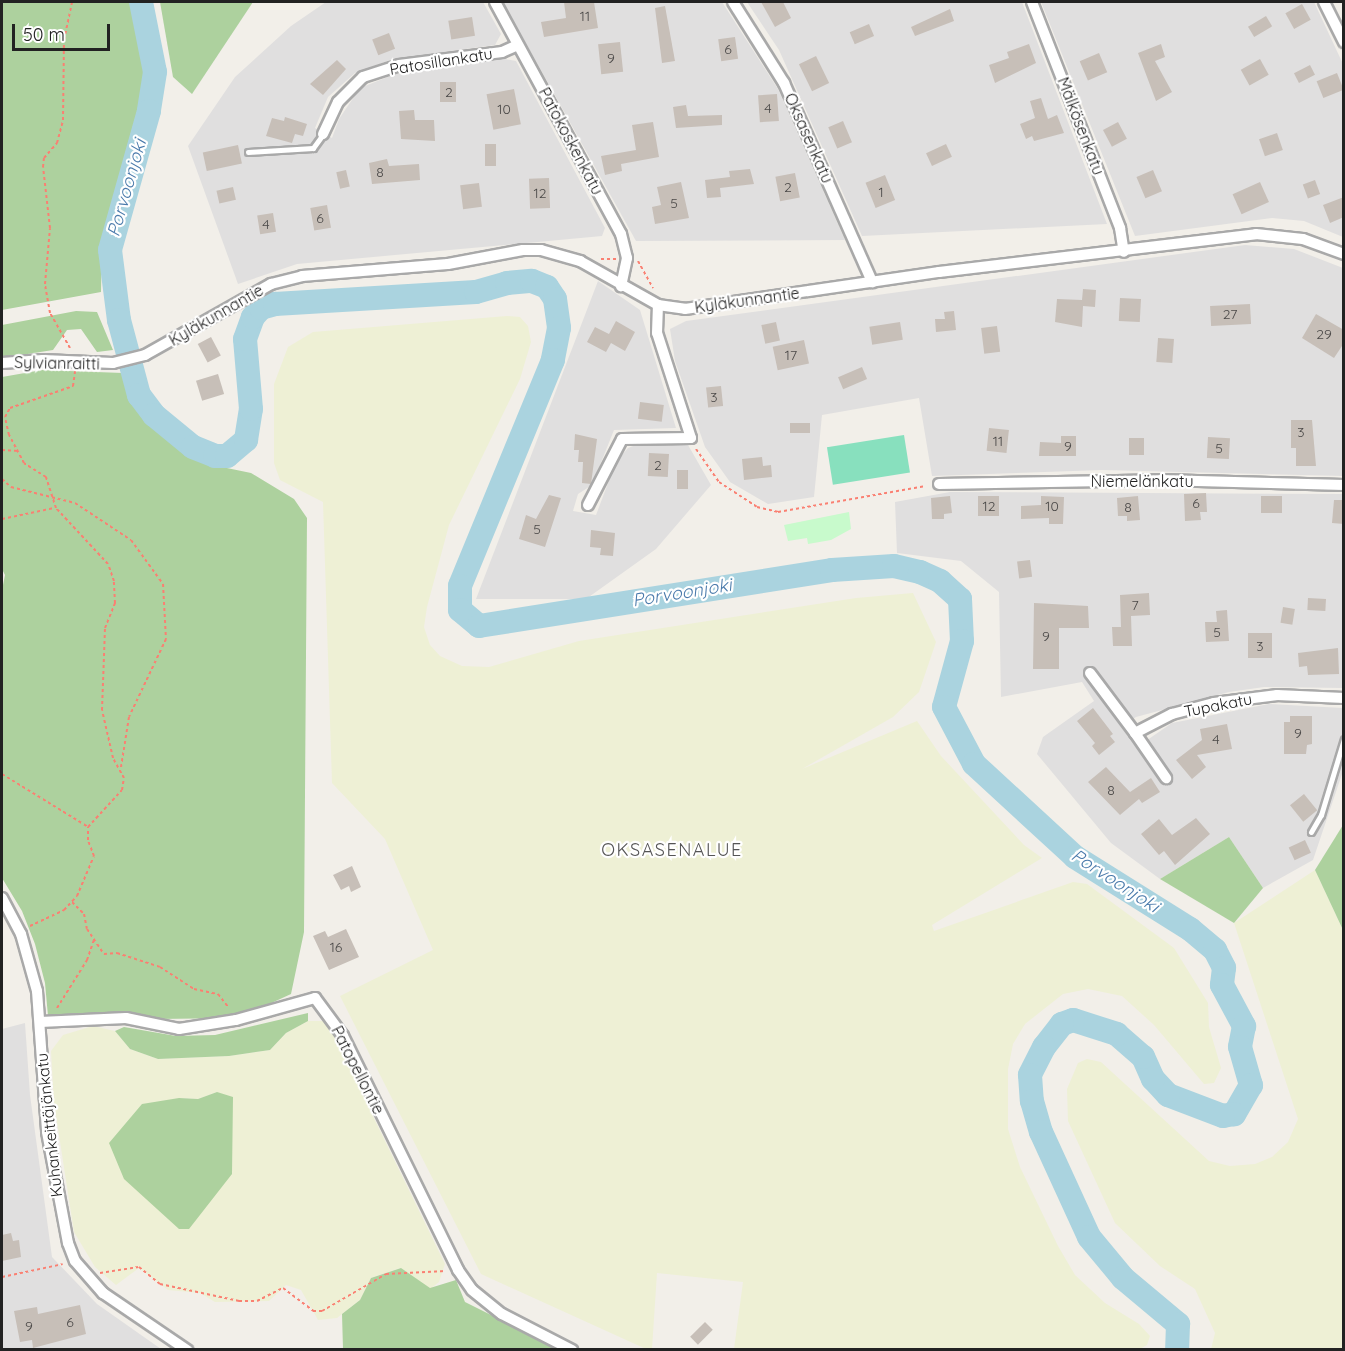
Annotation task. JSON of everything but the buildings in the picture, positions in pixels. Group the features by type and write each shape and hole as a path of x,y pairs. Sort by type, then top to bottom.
{"street":[{"name":"Patokoskenkatu","path":"495,2 621,234 627,258 621,286"},
{"name":"Oksasenkatu","path":"733,2 784,83 872,282"},
{"name":"Mälkösenkatu","path":"1032,2 1120,228 1124,252"},
{"path":"1324,2 1344,42"},
{"name":"Patosillankatu","path":"323,134 338,102 363,77 399,65 502,52 518,45"},
{"name":"Kyläkunnantie","path":"113,363 144,355 236,301 271,284 302,276 448,264 541,249 580,261 658,305 705,307 872,282 1256,234 1296,237 1344,254"},
{"path":"588,505 622,439 691,438 657,333 658,305"},
{"name":"Sylvianraitti","path":"2,363 113,363"},
{"name":"Niemelänkatu","path":"939,484 1161,480 1344,485"},
{"path":"1090,673 1166,778"},
{"name":"Tupakatu","path":"1135,733 1172,714 1214,703 1277,696 1344,698"},
{"name":"Kuhankeittäjänkatu","path":"2,898 21,934 37,991 42,1022 54,1182 75,1261 103,1293 187,1350"},
{"name":"Patopellontie","path":"42,1022 126,1018 179,1029 236,1020 315,998 326,1009 343,1036 458,1270 472,1290 502,1314 572,1350"}],"lane":[{"path":"248,152 313,148 323,134"},
{"path":"1311,832 1321,815 1344,739"}],"path":[{"path":"72,2 64,40 63,120 57,143 44,158 43,167 50,228 45,284 50,313 74,362 73,386 8,410 9,435 25,465 46,477 56,508 108,564 114,581 115,603 105,628 102,710 113,758 121,767"},
{"path":"691,438 719,482 757,507 778,512 939,484"},
{"path":"2,450 19,451"},
{"path":"2,479 11,487 52,500 75,503 131,540 163,584 166,639 129,717 121,767 124,778 122,790 88,827 88,840 94,856 72,902 21,934"},
{"path":"2,519 56,508"},
{"path":"2,774 88,827"},
{"path":"72,902 84,914 94,940 104,954 144,961 175,974 194,989 218,993 236,1020"},
{"path":"42,1022 65,999 94,940"},
{"path":"2,1277 75,1261"},
{"path":"85,1274 139,1268 160,1284 238,1300 257,1300 283,1288 313,1311 322,1311 386,1274 458,1270"}],"shaded area":[{"path":"326,2 483,2 501,34 495,45 393,59 355,73 328,97 315,128 332,138 339,119 360,88 395,74 499,58 516,61 605,228 602,236 297,264 238,284 188,146 235,77 291,26"},
{"path":"503,2 722,2 778,89 845,240 636,241"},
{"path":"747,2 1022,2 1107,224 862,236 779,50"},
{"path":"1041,2 1314,2 1343,64 1343,237 1304,221 1272,218 1135,236"},
{"path":"1245,245 1294,249 1343,268 1343,476 1102,470 932,476 919,398 822,415 814,497 768,504 730,482 705,447 675,361 670,329 686,321"},
{"path":"598,281 640,310 676,428 614,430 592,485 578,494 573,511 596,515 616,462 628,448 641,443 688,445 711,485 656,549 586,599 476,599"},
{"path":"950,492 1343,494 1343,688 1264,687 1229,692 1136,717 1121,727 1137,747 1172,723 1269,704 1343,708 1343,771 1313,860 1263,888 1229,837 1160,879 1111,843 1037,754 1043,737 1094,701 1082,682 1001,697 999,592 961,561 897,553 895,502"},
{"path":"25,1023 30,1095 52,1257 97,1304 161,1349 2,1350 2,1029"}],"green space":[{"path":"2,2 131,2 147,76 102,237 101,292 2,310"},
{"path":"160,2 253,2 192,94 173,77"},
{"path":"76,311 97,312 113,350 97,352 81,329 67,330 53,350 2,358 2,325"},
{"path":"507,316 520,317 528,326 531,342 520,379 449,525 427,607 424,627 430,645 440,656 462,666 489,667 579,641 856,598 913,593 936,642 919,692 893,717 802,769 917,721 941,756 1024,845 1042,858 932,925 934,931 1073,882 1087,884 1174,948 1208,1003 1209,1027 1221,1068 1214,1083 1204,1084 1154,1025 1122,996 1088,989 1063,994 1025,1024 1013,1044 1008,1069 1008,1129 1020,1167 1058,1246 1075,1275 1105,1303 1139,1324 1150,1336 1147,1345 1138,1350 734,1349 743,1282 657,1273 652,1349 646,1349 481,1274 340,996 433,950 385,839 332,783 323,502 280,480 274,463 274,384 288,347 313,332"},
{"path":"42,370 123,373 133,401 157,432 222,467 251,473 294,499 307,518 304,932 291,994 239,1018 157,1019 103,1013 48,1016 45,983 35,944 22,911 2,878 2,590 5,575 2,569 2,377"},
{"path":"904,435 910,473 833,485 827,447"},
{"path":"849,512 851,529 831,540 808,544 807,538 788,541 784,525"},
{"path":"1344,826 1343,930 1315,870"},
{"path":"1229,837 1263,888 1234,923 1160,879"},
{"path":"1315,870 1343,930 1343,1349 1211,1349 1215,1333 1195,1289 1160,1266 1115,1223 1068,1121 1067,1089 1078,1063 1087,1059 1101,1062 1209,1161 1230,1166 1255,1164 1272,1157 1288,1142 1298,1119 1234,923"},
{"path":"308,1013 308,1021 286,1033 270,1050 229,1056 158,1059 130,1049 115,1031 124,1027 176,1036 215,1035"},
{"path":"308,1021 323,1021 331,1030 445,1264 439,1282 430,1289 400,1268 371,1278 360,1300 337,1318 318,1320 301,1290 286,1285 269,1301 215,1302 200,1293 168,1290 139,1268 116,1285 95,1267 74,1232 54,1103 51,1051 63,1035 93,1026 115,1031 130,1049 158,1059 229,1056 270,1050 286,1033","holes":["217,1092 232,1174 179,1098 198,1099"]},
{"path":"217,1092 233,1097 232,1174 189,1229 179,1229 124,1179 109,1143 142,1104 179,1098 198,1099"},
{"path":"401,1268 430,1288 456,1280 465,1302 559,1349 343,1349 342,1314 360,1300 371,1278"}],"waterway":[{"name":"Porvoonjoki","path":"141,2 155,72 149,111 110,250 119,320 139,395 154,415 193,447 215,456 227,456 246,440 251,409 245,339 253,317 261,308 275,304 476,292 507,283 532,281 547,287 555,299 559,328 553,360 460,586 460,610 479,626 832,570 894,566 920,572 940,581 960,599 962,641 944,707 974,764 1075,857 1190,929 1215,950 1224,968 1222,985 1244,1026 1240,1047 1251,1085 1234,1114 1223,1116 1168,1095 1153,1079 1143,1057 1117,1034 1073,1020 1062,1024 1044,1047 1030,1075 1032,1101 1041,1132 1089,1237 1123,1278 1178,1324 1177,1350"}],"district":[{"name":"OKSASENALUE","path":"672,850"}]}
